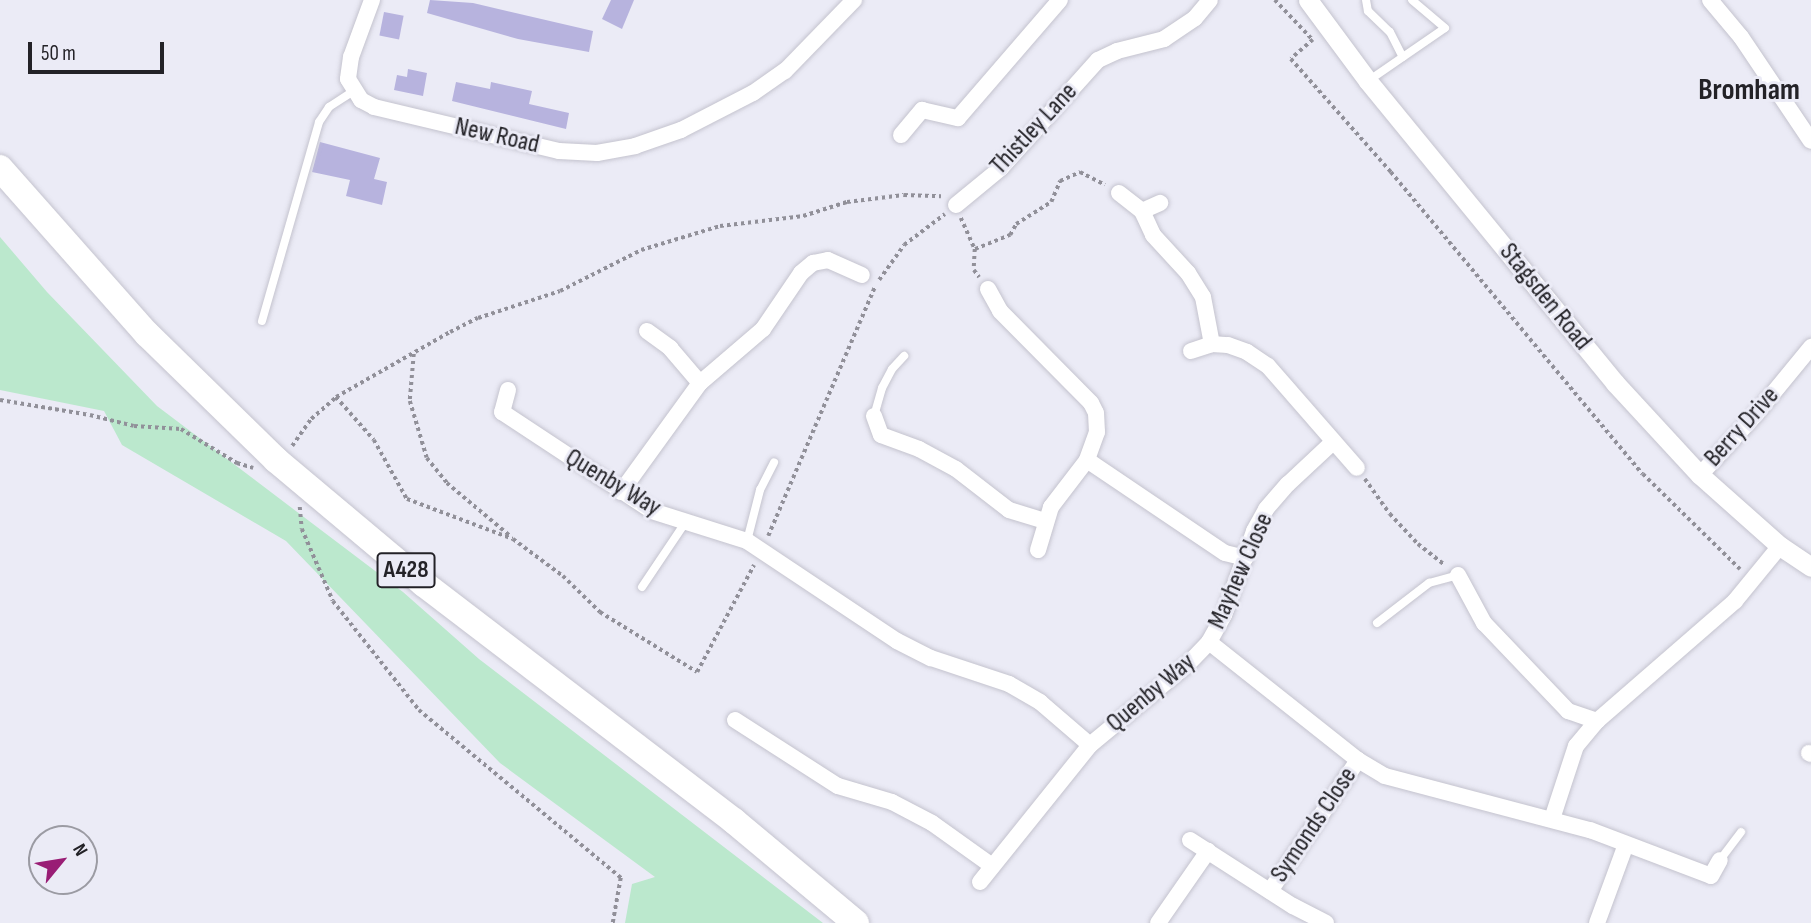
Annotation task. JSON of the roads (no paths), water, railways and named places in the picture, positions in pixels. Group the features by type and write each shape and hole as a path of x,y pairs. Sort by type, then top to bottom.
{"highway":[{"name":"A428","path":"0,168 147,334 296,478 424,584 723,812 856,923"}],"street":[{"path":"354,91 348,79 351,57 372,0"},
{"name":"New Road","path":"354,91 374,107 559,151 597,153 635,146 681,130 753,93 785,71 854,0"},
{"path":"901,135 922,110 958,118 1060,0"},
{"name":"Thistley Lane","path":"956,205 1001,168 1098,60 1117,51 1164,39 1195,18 1210,0"},
{"name":"Stagsden Road","path":"1308,0 1314,13 1368,81 1607,373 1700,475 1780,545 1811,567"},
{"path":"1710,0 1741,37 1811,141"},
{"path":"1119,193 1142,211 1153,235 1188,273 1203,297 1212,344"},
{"path":"1142,211 1160,202"},
{"path":"621,492 700,383 763,329 801,273 813,263 828,260 869,280"},
{"path":"988,289 1000,311 1091,403 1097,432 1087,460 1045,521 1038,550"},
{"path":"647,331 670,348 700,383"},
{"path":"1191,351 1212,344 1247,352 1268,366 1357,468"},
{"name":"Berry Drive","path":"1700,475 1756,414 1811,347"},
{"name":"Quenby Way","path":"508,390 502,412 652,511 747,541 897,641 931,658 1009,684 1040,702 1090,745 1188,664 1209,642 1358,760 1385,776 1414,786 1492,802 1552,819 1712,876 1720,860"},
{"path":"874,416 881,435 919,449 956,469 1009,510 1045,521"},
{"name":"Mayhew Close","path":"1209,642 1224,615 1254,531 1266,509 1288,484 1333,442"},
{"path":"1087,460 1225,552 1245,558"},
{"path":"1552,819 1576,746 1597,721 1702,632 1752,580 1780,545"},
{"path":"1458,575 1483,623 1568,710 1597,721"},
{"path":"735,720 838,786 892,802 932,823 992,866"},
{"path":"980,882 1090,745"},
{"name":"Symonds Close","path":"1270,891 1358,760"},
{"name":"Symonds Close","path":"1190,840 1326,923"},
{"path":"1597,923 1626,844"},
{"path":"1158,923 1208,851"}],"lane":[{"path":"1366,0 1368,11 1390,32 1403,57"},
{"path":"1368,81 1445,28 1412,0"},
{"path":"262,321 319,122 329,107 354,91"},
{"path":"874,416 882,388 892,369 904,356"},
{"path":"747,541 760,490 774,462"},
{"path":"642,587 685,523"},
{"path":"1377,622 1423,587 1458,575"},
{"path":"1720,860 1741,832"}],"district":[{"name":"Bromham","path":"1749,90"}]}
